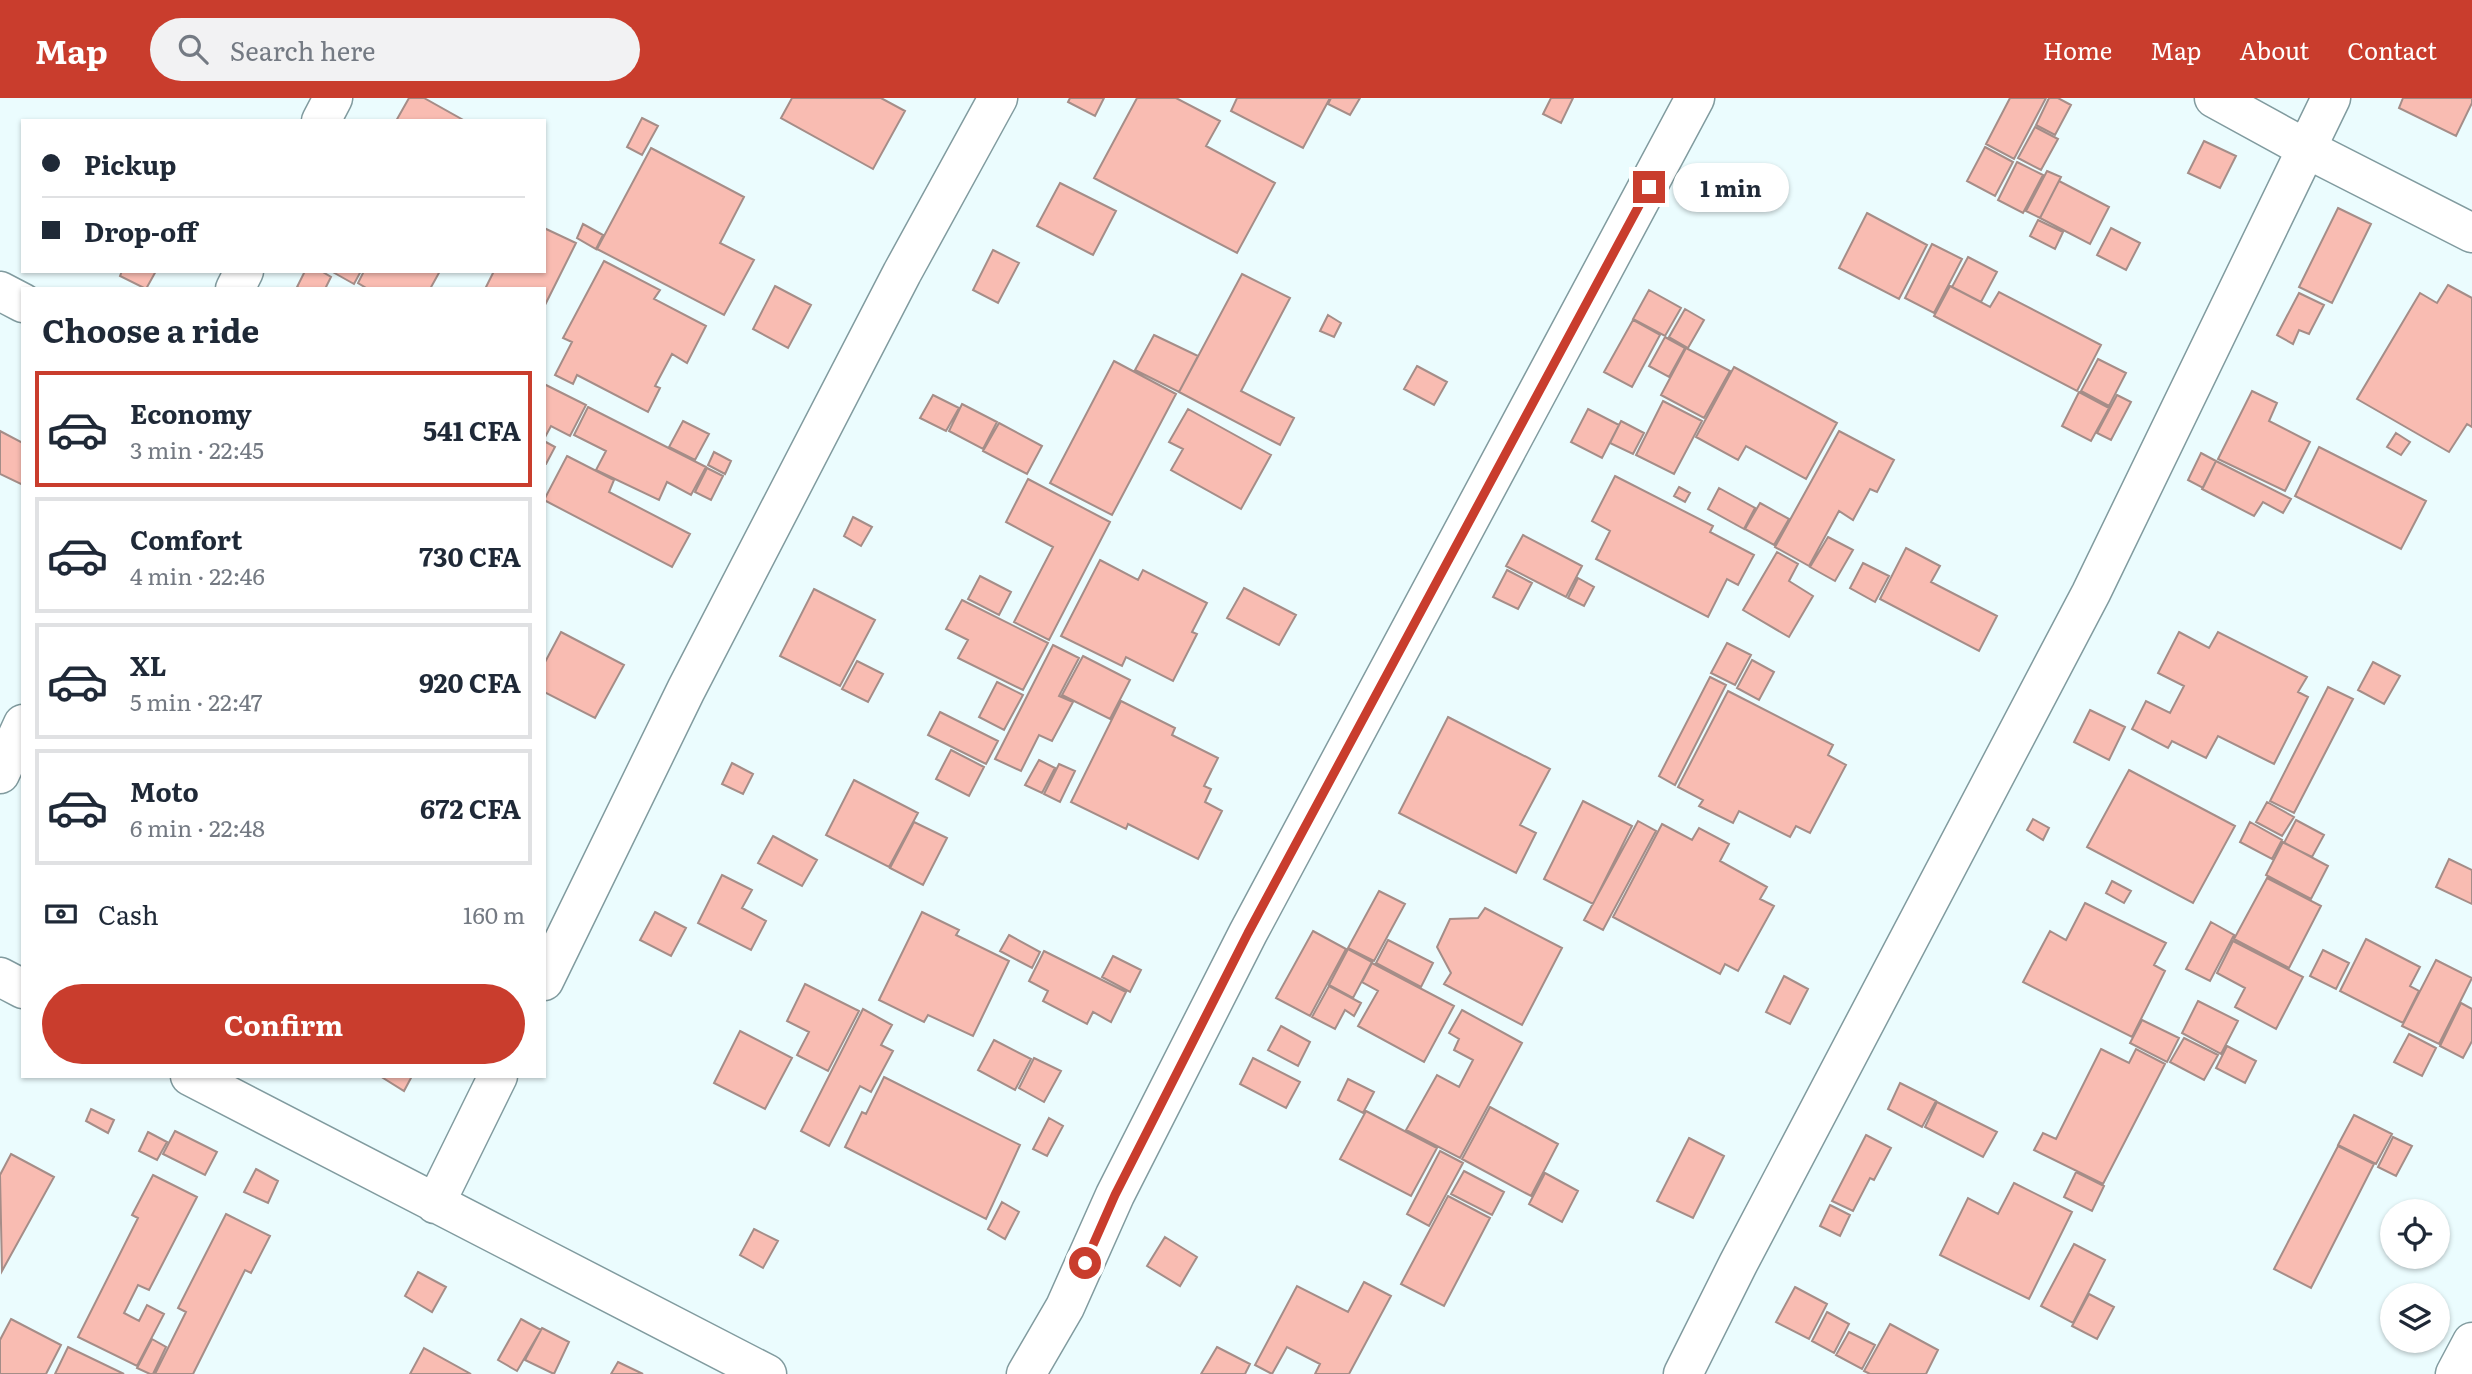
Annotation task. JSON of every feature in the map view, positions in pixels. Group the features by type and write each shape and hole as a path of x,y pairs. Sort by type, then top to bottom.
{"street":[{"path":"322,119 333,98"},
{"path":"546,977 686,690 902,273 998,98"},
{"path":"1026,1374 1065,1307 1115,1195 1255,921 1695,98"},
{"path":"2214,98 2305,148 2472,233"},
{"path":"1683,1374 1744,1252 2091,593 2331,98"},
{"path":"0,291 21,302"},
{"path":"0,774 21,727"},
{"path":"0,977 21,988"},
{"path":"194,1078 435,1205 767,1374"},
{"path":"435,1205 497,1078"},
{"path":"2455,1374 2472,1342"}],"building":[{"path":"409,98 424,98 461,119 397,119"},
{"path":"792,98 881,98 905,111 873,169 781,118"},
{"path":"1070,98 1104,98 1095,116 1068,102"},
{"path":"1137,98 1176,98 1220,121 1206,146 1275,183 1237,253 1094,178"},
{"path":"1237,98 1330,98 1303,148 1231,111"},
{"path":"1331,98 1360,98 1350,115 1328,104"},
{"path":"1551,98 1573,98 1561,123 1543,114"},
{"path":"2010,98 2046,98 2014,159 1986,144"},
{"path":"2049,98 2058,98 2071,105 2055,135 2036,125"},
{"path":"2403,98 2472,98 2472,103 2456,136 2399,108"},
{"path":"642,118 658,126 642,155 627,147"},
{"path":"2035,127 2058,139 2041,170 2018,158"},
{"path":"2204,141 2236,156 2220,188 2188,173"},
{"path":"1985,147 2013,162 1995,196 1967,181"},
{"path":"651,148 744,197 720,243 754,260 724,315 597,249"},
{"path":"2017,162 2043,175 2023,213 1998,200"},
{"path":"2047,171 2061,177 2040,218 2026,211"},
{"path":"2059,181 2109,207 2090,244 2040,218"},
{"path":"1060,183 1116,211 1093,255 1037,226"},
{"path":"2338,208 2371,224 2332,303 2299,287"},
{"path":"1867,213 1927,245 1899,299 1839,268"},
{"path":"2038,220 2063,232 2055,249 2030,236"},
{"path":"583,224 603,235 596,249 577,238"},
{"path":"2111,228 2140,243 2126,270 2097,255"},
{"path":"546,229 576,243 546,303 546,287 486,287 493,273 546,273"},
{"path":"1932,244 1962,259 1934,313 1905,298"},
{"path":"993,250 1019,263 998,303 973,290"},
{"path":"1968,257 1997,272 1981,302 1952,287"},
{"path":"604,261 660,290 654,299 706,326 687,363 672,354 655,386 660,388 648,412 577,375 573,384 555,375 572,342 563,338"},
{"path":"121,273 155,273 147,287 120,276"},
{"path":"304,273 324,273 331,277 326,287 297,287"},
{"path":"335,273 360,273 354,284"},
{"path":"363,273 439,273 431,287 365,287 358,283"},
{"path":"1242,274 1290,298 1241,391 1294,418 1280,445 1179,392"},
{"path":"2448,285 2472,298 2472,427 2467,424 2449,452 2357,399 2420,293 2437,303"},
{"path":"775,286 811,305 788,348 753,329"},
{"path":"1950,286 1990,307 1999,292 2101,345 2077,391 1934,316"},
{"path":"1649,290 1681,308 1665,336 1633,319"},
{"path":"2299,293 2324,305 2309,334 2299,330 2293,344 2277,335"},
{"path":"1685,309 1704,320 1688,348 1669,337"},
{"path":"1328,315 1341,323 1334,337 1320,331"},
{"path":"1633,320 1660,335 1632,387 1604,372"},
{"path":"1154,335 1198,356 1179,392 1135,370"},
{"path":"1665,337 1685,348 1669,377 1649,366"},
{"path":"1686,348 1730,371 1704,418 1661,395"},
{"path":"2098,359 2126,373 2109,406 2081,391"},
{"path":"1114,361 1176,394 1112,515 1050,483"},
{"path":"1417,366 1447,382 1434,405 1404,389"},
{"path":"1734,367 1837,423 1806,479 1746,446 1738,460 1696,437"},
{"path":"546,385 586,405 570,436 551,426 546,435"},
{"path":"2252,391 2277,403 2269,421 2310,442 2285,491 2218,459"},
{"path":"2079,392 2109,408 2091,441 2062,426"},
{"path":"933,395 959,408 946,431 920,418"},
{"path":"2117,395 2131,402 2111,440 2097,433"},
{"path":"1663,401 1702,421 1674,474 1636,455"},
{"path":"962,404 997,422 983,449 949,431"},
{"path":"588,407 706,467 691,495 667,482 659,500 596,470 606,451 574,435"},
{"path":"1188,409 1271,455 1241,509 1171,470 1183,449 1169,442"},
{"path":"1588,409 1619,425 1602,458 1571,442"},
{"path":"683,421 709,434 695,460 669,447"},
{"path":"1621,421 1644,433 1633,454 1610,443"},
{"path":"999,423 1042,446 1027,474 983,451"},
{"path":"0,431 21,442 21,484 0,474"},
{"path":"1839,431 1894,460 1877,492 1870,489 1853,520 1839,511 1809,566 1775,547"},
{"path":"2396,433 2410,442 2401,455 2387,447"},
{"path":"546,442 555,447 546,464"},
{"path":"2319,447 2426,501 2401,549 2295,496"},
{"path":"714,452 731,461 725,474 708,465"},
{"path":"2201,453 2216,461 2203,488 2188,480"},
{"path":"567,456 614,480 609,492 690,534 672,567 546,501"},
{"path":"2216,461 2291,499 2283,513 2263,502 2254,516 2202,489"},
{"path":"707,468 723,476 711,500 695,492"},
{"path":"1615,476 1713,526 1710,532 1754,555 1738,585 1727,579 1708,617 1596,559 1610,531 1592,521"},
{"path":"1028,479 1110,522 1049,640 1014,622 1053,547 1006,522"},
{"path":"1679,487 1690,493 1685,502 1674,496"},
{"path":"1719,488 1755,508 1744,529 1708,509"},
{"path":"1760,503 1789,519 1774,545 1745,529"},
{"path":"853,517 872,527 861,546 844,536"},
{"path":"1523,535 1582,566 1566,597 1506,566"},
{"path":"1828,537 1853,550 1835,581 1810,567"},
{"path":"1906,548 1940,566 1931,582 1997,616 1979,651 1880,599"},
{"path":"1777,552 1798,564 1789,581 1813,596 1789,637 1743,610"},
{"path":"1100,560 1138,580 1143,570 1207,603 1192,632 1197,634 1173,681 1126,657 1122,666 1061,636"},
{"path":"1863,563 1889,576 1875,602 1850,588"},
{"path":"1507,570 1532,583 1518,609 1493,597"},
{"path":"980,576 1011,592 999,615 968,599"},
{"path":"1578,578 1594,587 1584,606 1568,598"},
{"path":"1244,588 1296,615 1279,645 1227,618"},
{"path":"814,589 875,620 840,686 780,656"},
{"path":"962,600 1048,643 1023,690 958,658 968,640 946,629"},
{"path":"561,632 624,665 595,718 546,693 546,660"},
{"path":"2179,632 2209,648 2218,632 2307,677 2298,692 2308,697 2274,764 2218,736 2206,758 2172,741 2168,748 2132,729 2146,701 2170,713 2184,686 2158,673"},
{"path":"1727,643 1751,655 1735,685 1711,673"},
{"path":"1053,645 1079,658 1059,696 1073,702 1052,741 1039,735 1021,771 995,759"},
{"path":"1083,656 1130,680 1110,719 1062,695"},
{"path":"1752,660 1774,672 1759,700 1737,688"},
{"path":"857,661 883,674 868,702 842,689"},
{"path":"2373,662 2400,676 2384,704 2358,690"},
{"path":"1710,677 1726,685 1675,785 1659,776"},
{"path":"997,682 1023,695 1004,730 979,717"},
{"path":"2328,687 2353,699 2294,813 2270,801"},
{"path":"1728,691 1833,745 1828,755 1846,765 1810,833 1796,826 1790,837 1739,811 1733,823 1699,806 1703,800 1678,787"},
{"path":"1121,701 1175,728 1172,735 1218,758 1204,786 1211,789 1205,802 1222,811 1198,859 1128,824 1126,829 1071,802"},
{"path":"2090,710 2125,727 2109,760 2074,742"},
{"path":"940,712 998,741 986,764 928,735"},
{"path":"1448,717 1550,769 1520,825 1536,833 1516,873 1399,813"},
{"path":"951,750 984,767 969,796 936,779"},
{"path":"1039,760 1055,768 1042,793 1025,785"},
{"path":"732,763 753,774 743,794 722,784"},
{"path":"1059,764 1075,771 1060,802 1044,794"},
{"path":"2129,770 2235,826 2193,903 2087,847"},
{"path":"854,780 918,813 889,867 826,835"},
{"path":"1583,801 1632,826 1593,904 1544,879"},
{"path":"2267,802 2294,817 2282,836 2256,822"},
{"path":"2033,819 2049,828 2043,840 2027,830"},
{"path":"2296,820 2324,835 2312,857 2284,843"},
{"path":"1638,821 1656,831 1603,930 1584,920"},
{"path":"914,822 947,838 923,885 890,868"},
{"path":"2250,822 2282,840 2272,859 2240,842"},
{"path":"1662,824 1692,840 1699,828 1729,844 1720,861 1767,887 1760,899 1774,906 1738,971 1725,964 1720,974 1613,917"},
{"path":"773,836 817,860 802,886 758,863"},
{"path":"2283,842 2328,866 2311,899 2266,875"},
{"path":"2449,859 2472,870 2472,904 2436,887"},
{"path":"722,875 752,890 742,908 766,921 751,950 698,923"},
{"path":"2267,878 2321,906 2289,968 2234,939"},
{"path":"2112,881 2131,891 2124,903 2106,893"},
{"path":"1379,891 1405,904 1374,961 1348,948"},
{"path":"2085,903 2166,943 2154,965 2165,971 2132,1037 2023,982 2050,931 2066,940"},
{"path":"1485,908 1562,948 1522,1025 1444,984 1451,973 1437,947 1450,919 1478,918"},
{"path":"655,912 686,928 671,956 640,940"},
{"path":"922,912 959,930 956,935 1009,961 973,1036 928,1015 924,1022 879,1000"},
{"path":"2211,922 2234,935 2210,981 2186,969"},
{"path":"1313,931 1346,949 1310,1016 1276,998"},
{"path":"1009,935 1040,952 1032,968 1000,951"},
{"path":"2366,939 2420,967 2410,986 2419,991 2403,1023 2340,991"},
{"path":"1388,940 1433,963 1421,987 1376,963"},
{"path":"2233,941 2303,977 2276,1029 2235,1007 2245,988 2217,973"},
{"path":"1348,949 1372,962 1353,998 1329,985"},
{"path":"2323,950 2349,963 2336,989 2310,976"},
{"path":"1044,951 1126,992 1111,1022 1093,1012 1087,1024 1043,1001 1048,991 1029,981"},
{"path":"1113,956 1141,970 1130,992 1102,977"},
{"path":"2436,960 2472,978 2439,1044 2402,1026"},
{"path":"1372,963 1454,1006 1424,1062 1358,1026 1378,991 1362,982"},
{"path":"1784,976 1808,989 1790,1024 1766,1012"},
{"path":"805,984 859,1011 828,1071 797,1055 809,1032 787,1021"},
{"path":"1329,986 1361,1003 1354,1016 1345,1010 1335,1029 1312,1017"},
{"path":"2198,1001 2238,1021 2221,1054 2182,1033"},
{"path":"2461,1003 2472,1009 2472,1041 2463,1058 2440,1046"},
{"path":"863,1009 892,1025 881,1045 893,1051 871,1092 860,1086 829,1146 801,1131"},
{"path":"1462,1010 1522,1043 1460,1158 1406,1130 1437,1075 1459,1087 1473,1060 1454,1050 1459,1039 1449,1033"},
{"path":"2142,1020 2179,1038 2167,1062 2130,1043"},
{"path":"1281,1026 1310,1042 1298,1066 1268,1050"},
{"path":"740,1031 792,1058 765,1109 714,1083"},
{"path":"2409,1034 2436,1048 2422,1076 2394,1062"},
{"path":"2184,1038 2218,1055 2204,1080 2170,1062"},
{"path":"994,1040 1031,1059 1015,1090 978,1070"},
{"path":"2227,1046 2256,1061 2245,1083 2216,1068"},
{"path":"2101,1049 2129,1063 2136,1049 2165,1064 2103,1184 2034,1150 2043,1133 2056,1139"},
{"path":"1034,1058 1061,1071 1044,1102 1019,1088"},
{"path":"1253,1058 1300,1082 1286,1108 1240,1084"},
{"path":"884,1077 1020,1145 986,1219 845,1147 862,1112 866,1114"},
{"path":"383,1078 411,1078 404,1091"},
{"path":"1348,1079 1374,1092 1363,1113 1338,1100"},
{"path":"1900,1083 1936,1101 1922,1127 1888,1109"},
{"path":"1937,1102 1997,1132 1983,1157 1925,1127"},
{"path":"1490,1107 1558,1144 1531,1196 1462,1159"},
{"path":"91,1109 114,1120 108,1133 86,1121"},
{"path":"1366,1111 1437,1148 1411,1196 1340,1159"},
{"path":"2354,1115 2392,1134 2376,1164 2338,1145"},
{"path":"1049,1118 1063,1126 1047,1156 1033,1149"},
{"path":"175,1131 217,1152 205,1175 163,1154"},
{"path":"148,1132 167,1142 157,1160 139,1151"},
{"path":"1866,1135 1891,1148 1874,1180 1870,1178 1853,1211 1832,1201"},
{"path":"2393,1137 2412,1146 2396,1176 2378,1167"},
{"path":"1689,1138 1724,1156 1693,1218 1657,1201"},
{"path":"2338,1146 2374,1164 2311,1288 2274,1269"},
{"path":"1440,1151 1463,1163 1429,1226 1407,1214"},
{"path":"11,1154 54,1177 2,1271 0,1175"},
{"path":"256,1169 278,1181 268,1203 244,1192"},
{"path":"1464,1171 1504,1192 1492,1215 1451,1194"},
{"path":"2076,1172 2104,1186 2092,1211 2064,1197"},
{"path":"1545,1173 1578,1191 1562,1222 1529,1204"},
{"path":"153,1175 197,1197 149,1290 138,1285 124,1313 139,1321 147,1305 164,1314 137,1366 78,1337 138,1218 132,1215"},
{"path":"2014,1183 2072,1212 2029,1299 1940,1255 1968,1198 1998,1214"},
{"path":"1448,1196 1490,1218 1444,1306 1401,1284"},
{"path":"1002,1202 1019,1212 1005,1239 988,1229"},
{"path":"1830,1205 1850,1215 1840,1236 1820,1226"},
{"path":"226,1214 270,1236 251,1273 245,1270 193,1374 155,1374 186,1312 178,1308"},
{"path":"754,1229 778,1241 763,1268 740,1255"},
{"path":"1165,1237 1197,1257 1180,1286 1147,1266"},
{"path":"2074,1244 2105,1260 2073,1323 2041,1306"},
{"path":"418,1272 446,1287 432,1312 405,1296"},
{"path":"1364,1282 1391,1296 1349,1374 1315,1374 1320,1364 1287,1347 1272,1374 1255,1365 1297,1286 1348,1312"},
{"path":"1795,1287 1827,1304 1809,1339 1776,1322"},
{"path":"2089,1294 2114,1307 2097,1339 2072,1326"},
{"path":"1827,1312 1849,1324 1834,1353 1812,1341"},
{"path":"11,1319 61,1345 46,1374 0,1374 0,1340"},
{"path":"521,1319 541,1330 517,1371 498,1360"},
{"path":"1890,1324 1938,1350 1926,1374 1870,1374 1864,1371"},
{"path":"542,1328 569,1342 554,1374 525,1360"},
{"path":"1849,1332 1875,1345 1862,1369 1836,1355"},
{"path":"152,1339 166,1347 153,1374 150,1374 137,1368"},
{"path":"68,1347 124,1374 55,1374"},
{"path":"1217,1347 1250,1364 1245,1374 1201,1374"},
{"path":"424,1348 471,1374 410,1374"},
{"path":"618,1362 643,1374 611,1374"}],"route":[{"path":"1085,1263 1115,1195 1248,933 1649,187"}]}
